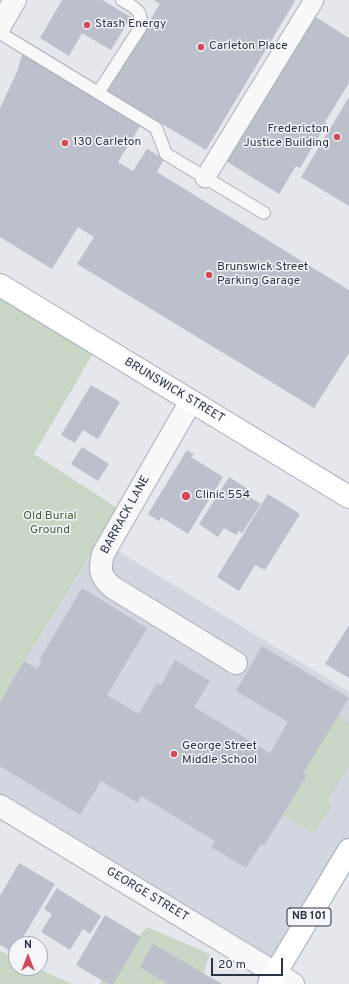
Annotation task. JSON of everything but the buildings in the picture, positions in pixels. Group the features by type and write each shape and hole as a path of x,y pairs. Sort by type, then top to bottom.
{"main road":[{"name":"BRUNSWICK STREET","path":"0,285 349,497"},
{"name":"NB 101","path":"272,978 349,850"}],"street":[{"path":"0,26 15,0"},
{"path":"205,178 314,0"},
{"name":"BARRACK LANE","path":"191,401 103,554 101,572 105,580 112,587 236,663"},
{"name":"GEORGE STREET","path":"0,806 272,978 294,984"}],"lane":[{"path":"98,93 140,28 142,19 140,13 136,8 122,0"},
{"path":"0,33 156,128 166,154 264,213"}],"shaded area":[{"name":"George Street Middle School","path":"100,540 349,692 349,850 275,973 0,806 0,701"}],"green space":[{"name":"Old Burial Ground","path":"0,285 98,345 34,454 119,509 0,701"},
{"path":"338,715 349,722 349,766 327,802 332,805 314,833 283,815 307,776 303,773"},
{"path":"147,927 210,954 200,984 99,984"},
{"path":"0,951 8,954 8,976 48,976 48,973 72,984 0,984"}],"place":[{"name":"Stash Energy","path":"87,25"},
{"name":"Carleton Place","path":"201,47"},
{"name":"Fredericton Justice Building","path":"337,137"},
{"name":"130 Carleton","path":"65,143"},
{"name":"Brunswick Street Parking Garage","path":"209,275"},
{"name":"Clinic 554","path":"186,496"},
{"name":"George Street Middle School","path":"174,754"}]}
